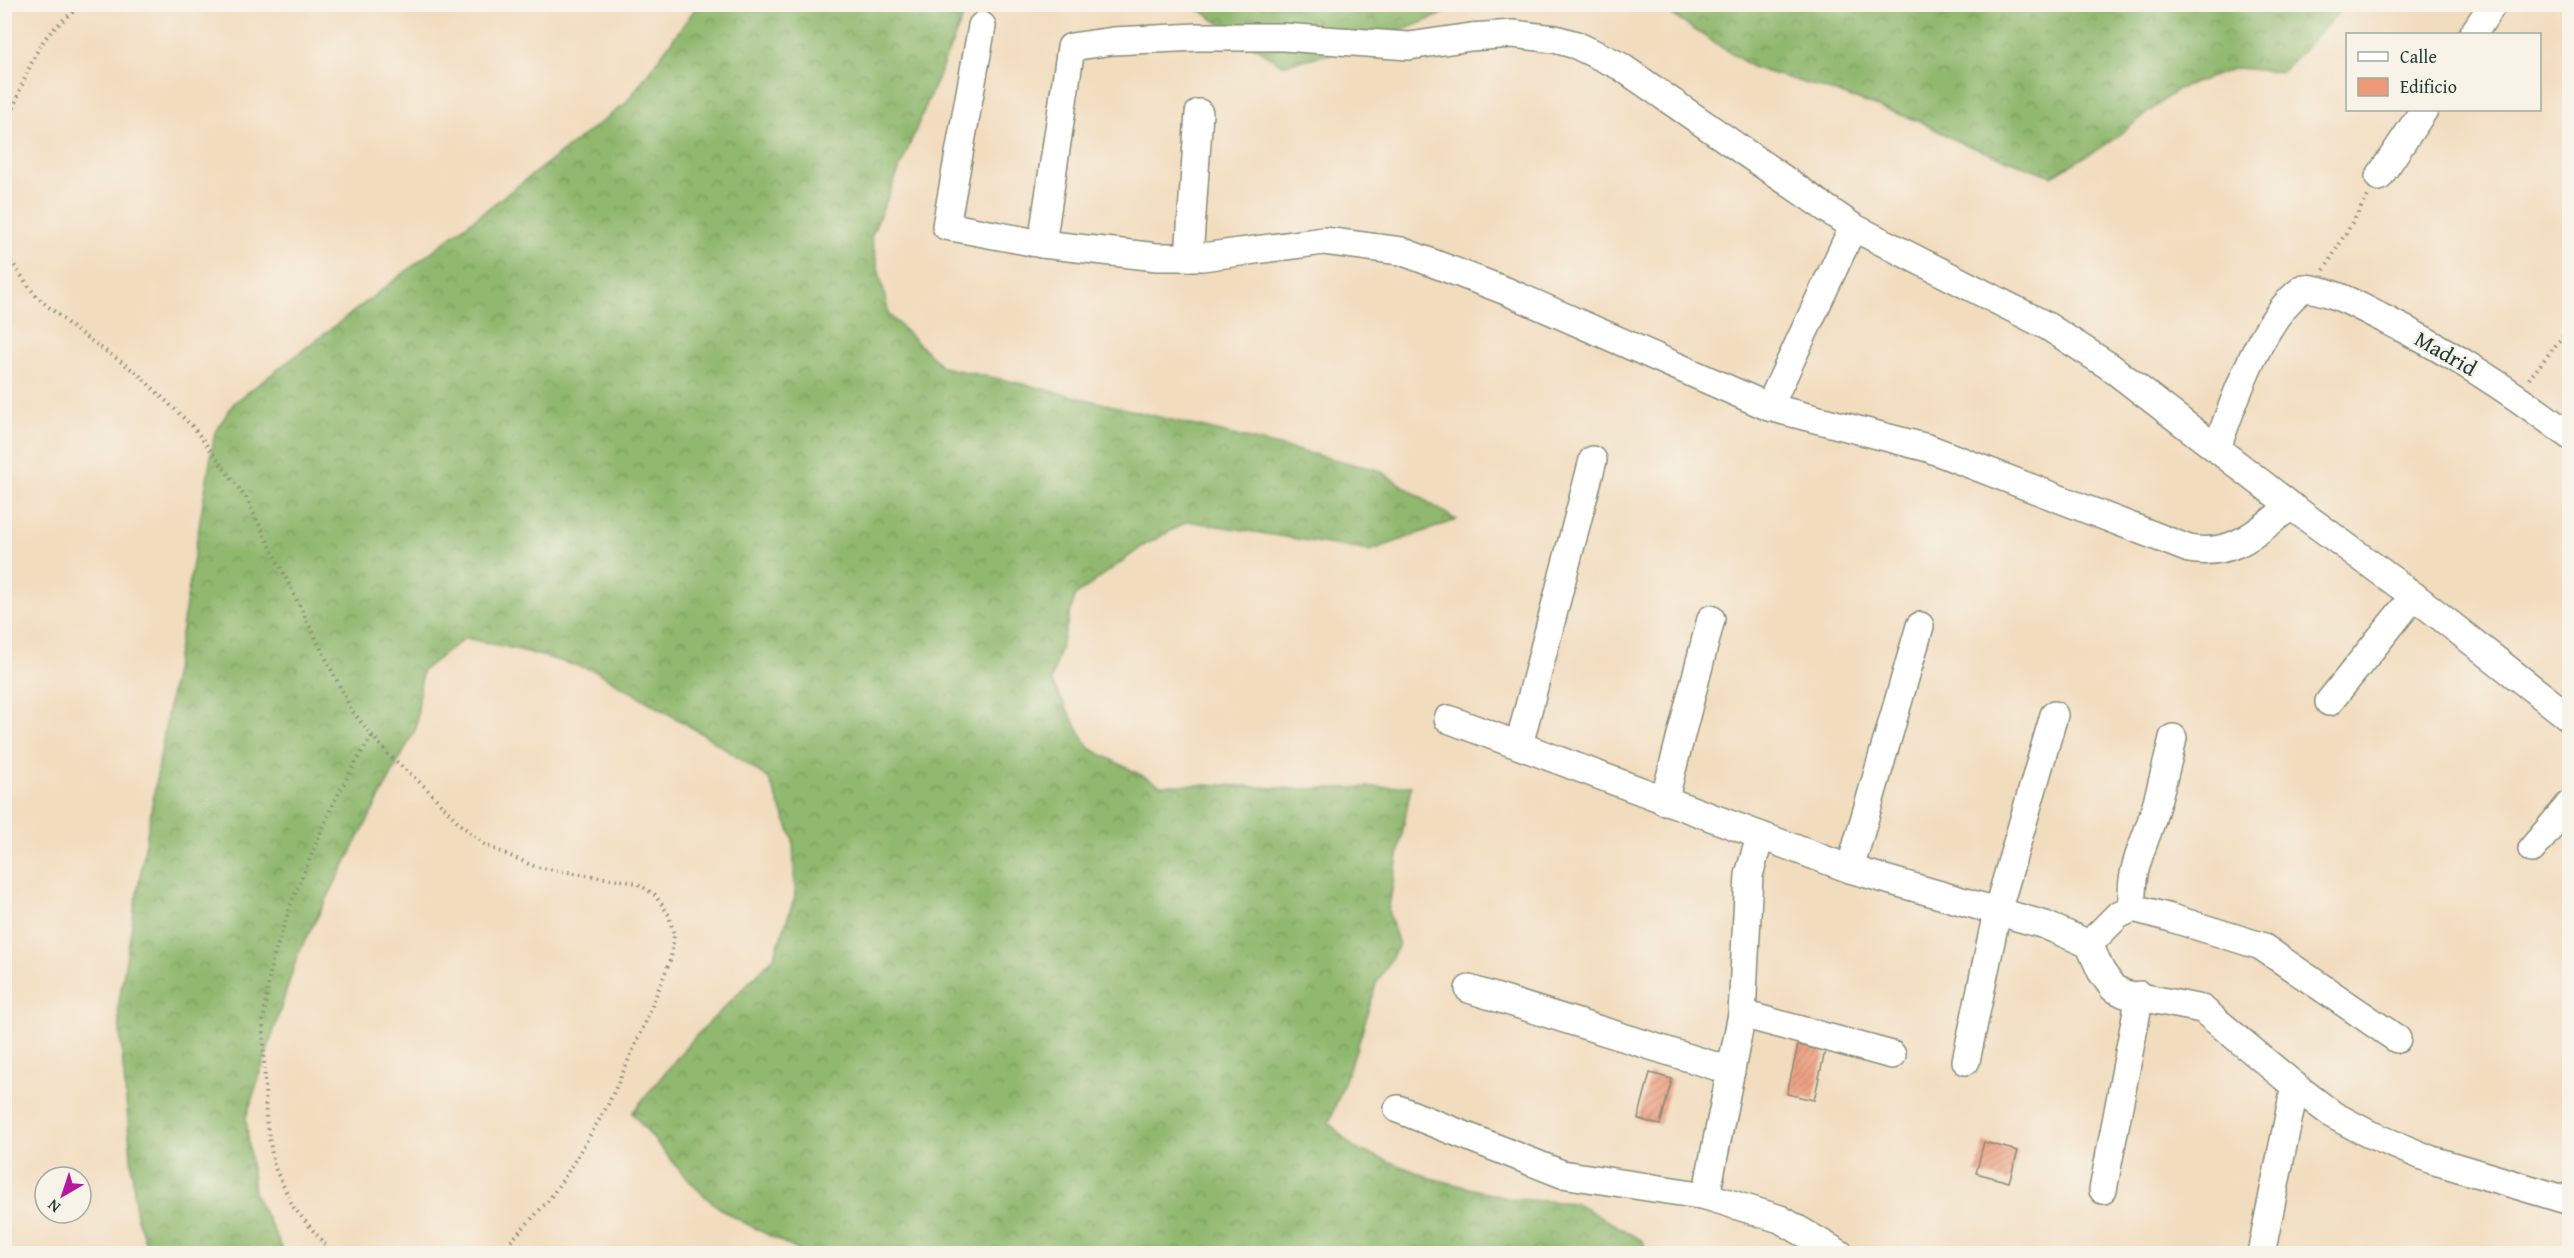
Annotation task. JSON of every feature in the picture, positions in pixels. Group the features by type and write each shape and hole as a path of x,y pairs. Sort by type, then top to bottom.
{"street":[{"path":"2474,33 2493,4"},
{"path":"982,26 946,226 1042,244 1157,257 1189,257 1324,241 1401,251 1506,291 1769,407 1938,451 2196,550 2215,551 2237,545 2291,506"},
{"path":"1042,244 1071,47 1113,40 1198,37 1283,37 1409,46 1471,37 1513,34 1555,39 1575,45 1620,66 1853,227 2047,326 2109,366 2291,506 2414,596 2570,718"},
{"path":"2379,177 2423,111"},
{"path":"1189,257 1199,113"},
{"path":"1769,407 1853,227"},
{"path":"2217,448 2247,370 2271,326 2294,296 2304,288 2312,289"},
{"name":"Madrid","path":"2312,289 2357,305 2432,343 2516,396 2570,436"},
{"path":"1519,746 1593,460"},
{"path":"2329,702 2414,596"},
{"path":"1664,801 1711,619"},
{"path":"1850,869 1920,626"},
{"path":"1966,1061 1997,912 2054,715"},
{"path":"1448,719 1850,869 2045,925 2089,944 2101,971 2113,988 2125,994 2140,995 2202,1009 2333,1115 2432,1160 2570,1201"},
{"path":"2133,908 2131,894 2133,869 2159,795 2173,738"},
{"path":"2532,849 2570,804"},
{"path":"1706,1196 1742,1014 1749,875 1760,837"},
{"path":"2089,944 2118,915 2133,908 2261,946 2397,1039"},
{"path":"1469,989 1731,1071"},
{"path":"2103,1190 2140,995"},
{"path":"1742,1014 1892,1055"},
{"path":"2261,1254 2295,1086"},
{"path":"1398,1109 1562,1174 1706,1196 1780,1219 1840,1254"}],"path":[{"path":"4,149 23,84 43,43 64,19 83,4"},
{"path":"2312,289 2379,177"},
{"path":"4,251 35,296 73,328 137,373 194,428 246,498 352,711 372,737 461,825 485,845 536,867 637,883 655,895 669,915 674,936 671,958 643,1028 608,1105 548,1201 499,1254"},
{"path":"2516,396 2570,327"},
{"path":"333,1254 294,1208 274,1166 266,1119 263,1023 271,965 292,901 331,808 372,737"}],"green space":[{"path":"698,5 968,5 871,237 889,315 943,367 1023,384 1378,470 1456,520 1370,551 1188,521 1143,546 1075,596 1051,681 1089,748 1160,785 1225,785 1295,789 1411,786 1388,911 1399,945 1376,984 1360,1039 1329,1123 1354,1148 1431,1178 1511,1199 1576,1203 1643,1241 1646,1253 806,1254 754,1228 724,1211 699,1191 632,1113 690,1042 774,957 795,897 793,839 769,779 706,736 596,671 465,638 422,671 416,728 298,954 246,1118 254,1193 285,1253 149,1253 136,1215 118,1007 215,432 234,403 626,103"},
{"path":"1192,5 1452,5 1440,15 1363,46 1282,65"},
{"path":"1656,5 2346,5 2282,72 2236,68 2178,89 2110,142 2052,176 1961,143 1921,122 1841,94 1754,68"}],"building":[{"path":"1798,1045 1825,1051 1814,1100 1787,1094"},
{"path":"1650,1073 1672,1079 1660,1125 1638,1119"},
{"path":"1984,1142 2018,1151 2009,1182 1976,1173"}]}
